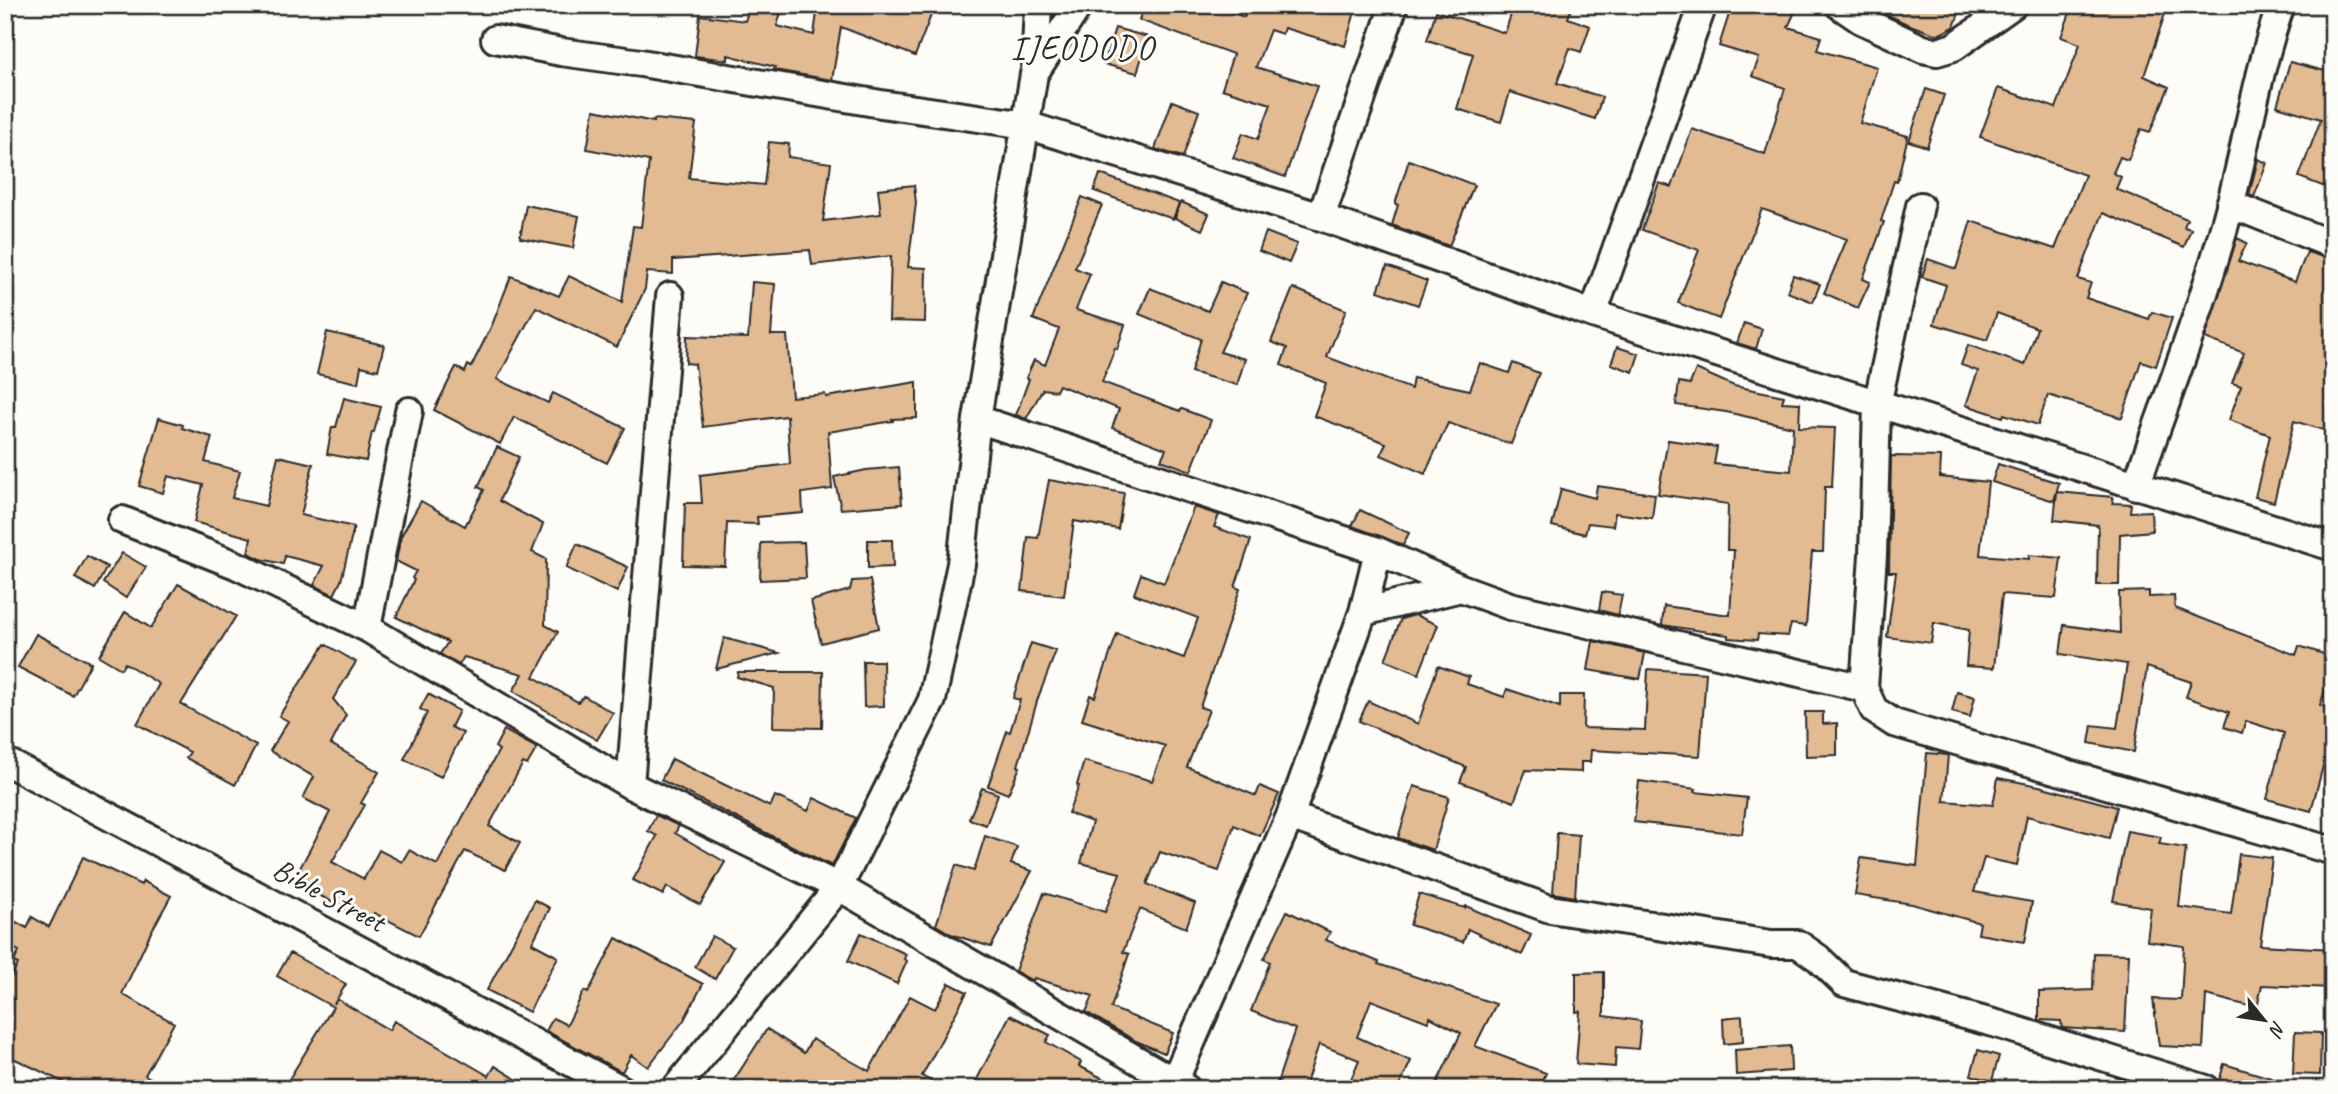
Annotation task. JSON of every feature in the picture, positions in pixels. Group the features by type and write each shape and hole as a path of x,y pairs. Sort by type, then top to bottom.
{"street":[{"path":"675,1089 839,887 932,700 961,564 978,419 1034,74 1038,5"},
{"path":"1034,74 1079,5"},
{"path":"1321,216 1394,5"},
{"path":"1593,314 1703,5"},
{"path":"1839,5 1864,13 1923,49 1937,52 1954,47 2013,5"},
{"path":"2136,486 2186,343 2230,204 2271,33 2281,5"},
{"path":"495,39 881,104 1026,125 1321,216 1593,314 2333,547"},
{"path":"2230,204 2333,246"},
{"path":"1920,206 1877,405 1873,555 1864,688 1874,710 1894,723 2333,851"},
{"path":"630,785 670,296"},
{"path":"367,628 409,411"},
{"path":"978,419 1378,551 1461,589 1510,606 1864,688"},
{"path":"122,520 236,565 367,628 630,785 839,887 1181,1085 1290,816 1363,612 1378,551"},
{"path":"1363,612 1461,589"},
{"name":"Bible Street","path":"5,761 621,1089"},
{"path":"1290,816 1550,909 1771,944 1798,944 1818,958 1844,983 2010,1028 2206,1089"}],"building":[{"path":"750,5 783,5 777,26 814,35 818,5 920,5 933,10 915,56 841,27 832,80 774,70 775,67 728,55 728,60 695,56 700,15 745,21"},
{"path":"1144,5 1211,5 1244,17 1247,5 1357,5 1345,46 1284,28 1282,34 1270,30 1256,67 1317,86 1285,177 1233,158 1243,133 1258,139 1271,104 1222,89 1233,54 1139,20"},
{"path":"1514,5 1573,5 1568,18 1590,26 1581,52 1570,48 1557,83 1602,97 1595,119 1510,92 1501,122 1457,109 1473,54 1427,40 1436,11 1505,33"},
{"path":"1732,5 1798,5 1788,27 1821,37 1817,50 1877,67 1860,123 1908,136 1897,182 1894,181 1881,221 1884,222 1863,279 1870,282 1858,308 1824,293 1847,239 1762,209 1719,319 1678,303 1699,250 1642,230 1659,183 1672,187 1692,129 1765,154 1785,88 1752,76 1759,58 1719,46"},
{"path":"1867,5 1962,5 1954,27 1938,35"},
{"path":"2073,5 2168,5 2144,76 2169,87 2150,132 2141,129 2128,160 2120,157 2113,173 2121,177 2116,189 2187,219 2184,227 2191,229 2184,247 2103,213 2078,279 2091,283 2086,298 2149,319 2152,312 2172,318 2156,366 2141,361 2122,418 2048,395 2038,425 1966,405 1978,371 1961,365 1968,345 2025,365 2037,328 1997,313 1987,340 1934,324 1946,285 1922,277 1928,259 1956,269 1971,221 2055,249 2085,175 1980,137 1998,88 2056,108 2080,44 2061,37"},
{"path":"1115,28 1148,37 1137,73 1104,64"},
{"path":"2290,62 2333,73 2333,190 2299,177 2321,119 2277,106"},
{"path":"1926,89 1944,95 1927,147 1909,141"},
{"path":"1172,101 1199,111 1183,157 1155,149"},
{"path":"594,110 654,122 654,119 696,123 689,178 764,185 769,142 789,144 788,157 831,163 823,221 881,214 878,189 914,185 916,203 908,267 926,268 925,322 889,321 891,256 812,265 810,250 673,260 673,274 647,272 645,289 617,347 536,307 497,379 548,403 553,393 625,428 607,463 514,417 500,444 434,410 456,367 465,372 468,365 471,367 492,325 511,276 559,296 569,276 622,302 633,226 641,227 649,161 587,149"},
{"path":"2258,159 2267,163 2254,197 2249,195"},
{"path":"1409,160 1474,185 1449,246 1392,225 1398,205 1395,204"},
{"path":"1100,174 1179,203 1173,219 1094,191"},
{"path":"1082,197 1102,205 1075,268 1090,274 1076,310 1125,325 1102,382 1211,420 1191,471 1161,460 1166,449 1112,428 1119,409 1059,385 1056,391 1043,389 1026,419 1016,415 1034,360 1045,365 1059,329 1033,319"},
{"path":"1181,202 1209,214 1202,230 1175,218"},
{"path":"526,205 579,216 573,248 520,238"},
{"path":"1266,232 1297,244 1289,263 1259,251"},
{"path":"2237,238 2247,243 2238,261 2295,282 2307,252 2333,260 2333,433 2294,421 2274,502 2255,497 2270,435 2229,420 2241,386 2232,383 2244,353 2205,338"},
{"path":"1387,266 1427,281 1418,305 1378,291"},
{"path":"1793,275 1820,284 1813,302 1787,292"},
{"path":"752,282 775,284 771,335 787,335 792,397 825,394 826,397 917,382 917,418 892,419 893,421 828,432 832,489 802,493 803,513 757,517 758,524 727,523 725,566 683,565 685,503 702,503 700,475 790,464 787,416 703,427 695,364 686,363 687,336 748,338"},
{"path":"1221,282 1247,293 1220,352 1245,359 1237,385 1191,372 1201,339 1139,314 1150,288 1208,311"},
{"path":"1293,288 1346,310 1327,357 1411,389 1413,378 1470,390 1480,363 1509,373 1513,363 1539,373 1511,444 1448,423 1425,474 1381,455 1386,443 1314,416 1326,383 1281,365 1287,348 1271,342"},
{"path":"1744,323 1762,329 1756,349 1737,343"},
{"path":"327,332 384,345 378,370 361,366 358,383 317,374"},
{"path":"1617,347 1639,354 1633,372 1611,364"},
{"path":"1696,369 1734,386 1784,396 1782,402 1800,403 1799,427 1835,428 1832,487 1825,487 1823,552 1812,552 1806,626 1791,624 1788,636 1758,634 1757,640 1728,638 1728,635 1662,625 1664,606 1730,615 1734,550 1727,550 1728,504 1658,494 1668,440 1717,447 1714,464 1791,471 1793,427 1726,412 1676,405 1679,382 1690,384"},
{"path":"344,398 381,407 366,461 327,454 332,427 336,427"},
{"path":"159,418 212,437 205,462 240,471 232,498 266,506 278,456 313,464 301,515 354,527 341,581 334,595 314,585 324,566 285,556 283,564 261,559 248,553 251,538 194,522 203,485 168,476 163,493 139,486"},
{"path":"497,447 519,457 499,501 543,524 532,552 546,559 545,625 558,632 534,677 578,702 584,696 613,713 597,740 513,691 523,674 464,657 459,665 440,654 448,642 396,617 416,571 396,561 401,536 421,501 465,526 484,490 478,487"},
{"path":"1891,456 1941,457 1940,477 1988,482 1980,555 2029,559 2029,555 2061,558 2056,598 2002,594 1994,668 1966,666 1969,630 1934,623 1931,643 1887,637 1896,572 1889,572"},
{"path":"1998,464 2059,483 2054,501 1992,482"},
{"path":"899,467 902,504 841,509 834,477"},
{"path":"1049,480 1124,493 1118,529 1074,521 1064,596 1022,591 1028,537 1038,538"},
{"path":"1597,486 1655,494 1652,518 1615,513 1613,526 1588,523 1585,534 1552,526 1561,489 1595,498"},
{"path":"2057,492 2113,497 2113,503 2131,504 2130,512 2151,511 2152,531 2120,534 2119,585 2097,585 2098,525 2054,520"},
{"path":"1194,507 1219,515 1214,527 1251,540 1235,587 1240,589 1200,707 1209,710 1187,767 1256,796 1260,786 1279,794 1260,836 1234,825 1219,871 1160,852 1147,884 1195,903 1186,928 1140,909 1123,952 1129,954 1111,1008 1173,1033 1164,1053 1136,1041 1086,1012 1093,996 1034,978 1033,981 1015,971 1044,893 1105,912 1120,873 1081,863 1092,822 1068,813 1079,786 1077,785 1084,761 1152,781 1165,746 1082,720 1090,695 1095,697 1117,634 1184,658 1198,618 1134,594 1141,574 1164,583"},
{"path":"1360,510 1409,533 1403,545 1352,526"},
{"path":"868,540 892,540 893,567 868,568"},
{"path":"804,542 806,578 760,580 761,543"},
{"path":"577,544 628,567 617,592 566,568"},
{"path":"122,553 146,567 126,598 103,583"},
{"path":"87,556 107,567 95,589 75,578"},
{"path":"870,580 879,628 821,643 811,601 850,590 852,581"},
{"path":"178,584 236,616 181,704 256,746 235,785 186,758 190,752 137,724 159,684 125,663 121,669 99,656 125,612 151,628"},
{"path":"2149,591 2149,597 2174,596 2175,608 2296,655 2299,646 2333,657 2333,667 2320,705 2333,709 2333,738 2311,811 2267,799 2284,733 2246,721 2242,733 2224,727 2229,712 2186,697 2191,682 2147,667 2134,752 2089,743 2092,725 2117,728 2127,664 2060,654 2064,625 2120,633 2119,592"},
{"path":"1602,592 1622,595 1618,615 1599,610"},
{"path":"1415,615 1438,625 1419,674 1385,660 1401,619"},
{"path":"36,634 91,663 73,696 18,667"},
{"path":"724,638 779,653 716,669"},
{"path":"1593,641 1645,653 1640,679 1588,670"},
{"path":"1031,643 1056,651 1038,698 1018,766 1020,767 1008,794 988,786 1020,700 1013,698"},
{"path":"325,644 356,662 333,699 346,715 331,744 379,772 361,803 365,805 332,862 364,879 379,850 402,862 409,850 437,865 499,750 495,747 504,730 537,748 527,765 523,763 489,826 520,843 505,870 465,851 419,936 374,913 370,920 354,914 293,881 330,812 303,798 314,777 270,751 288,721 279,716"},
{"path":"863,661 883,661 884,706 864,707"},
{"path":"1438,666 1469,677 1467,684 1504,697 1507,689 1560,707 1560,695 1584,695 1583,728 1645,730 1648,669 1706,673 1700,756 1591,750 1590,762 1581,762 1581,772 1526,770 1514,802 1460,782 1466,767 1359,721 1368,701 1418,724"},
{"path":"738,672 823,672 822,728 773,727 774,688 737,677"},
{"path":"1957,692 1975,697 1970,717 1952,712"},
{"path":"428,694 459,711 451,727 463,733 441,777 404,759 427,713 420,709"},
{"path":"1805,712 1823,712 1823,724 1837,723 1837,755 1806,756"},
{"path":"1927,753 1948,755 1944,801 1993,805 1998,778 2117,807 2109,838 2027,816 2017,865 1984,858 1974,892 2032,902 2025,942 1978,934 1980,923 1912,904 1855,895 1861,858 1917,866"},
{"path":"672,759 770,807 775,796 808,811 814,798 856,818 832,866 661,780"},
{"path":"1639,781 1696,789 1695,792 1747,798 1742,834 1634,822"},
{"path":"1414,786 1449,797 1433,850 1398,838"},
{"path":"982,788 998,794 986,825 969,819"},
{"path":"656,815 679,826 675,833 725,862 700,905 667,887 663,895 633,880 657,836 648,831"},
{"path":"2127,831 2161,837 2159,844 2186,848 2179,907 2231,914 2239,854 2272,858 2260,945 2333,949 2333,988 2262,985 2257,1008 2206,995 2203,1048 2159,1046 2153,999 2181,1000 2184,946 2147,941 2151,908 2113,901"},
{"path":"1557,833 1579,835 1575,897 1553,893"},
{"path":"985,836 1017,847 1011,864 1032,871 991,947 951,934 936,925 956,865 974,871"},
{"path":"83,857 141,885 143,881 171,896 122,994 174,1023 145,1075 169,1089 77,1089 5,1054 5,989 18,964 14,962 19,951 5,944 5,916 27,928 32,917 49,927"},
{"path":"1419,894 1465,908 1466,906 1531,935 1522,955 1468,929 1463,942 1410,925"},
{"path":"535,900 550,908 532,943 558,957 529,1012 487,990"},
{"path":"1287,911 1330,932 1326,940 1379,962 1378,964 1496,1004 1475,1046 1546,1073 1539,1089 1434,1089 1461,1033 1430,1017 1428,1022 1371,1000 1357,1037 1411,1061 1398,1089 1347,1089 1359,1060 1319,1044 1304,1089 1275,1089 1295,1029 1251,1011 1270,962 1264,959"},
{"path":"861,933 906,954 904,959 907,961 897,984 848,961"},
{"path":"712,936 733,947 715,979 695,967"},
{"path":"616,938 703,984 684,1020 648,1067 631,1055 622,1072 546,1031 553,1018 567,1025 584,991 588,993"},
{"path":"290,953 346,984 337,999 389,1030 394,1021 489,1076 495,1066 532,1089 283,1089 333,1007 277,976"},
{"path":"2094,953 2129,954 2125,1032 2062,1028 2061,1021 2039,1020 2039,992 2093,990"},
{"path":"1604,972 1604,1016 1641,1021 1638,1049 1616,1047 1615,1067 1576,1064 1580,1011 1576,1012 1576,973"},
{"path":"949,983 967,992 922,1076 944,1089 747,1089 734,1080 767,1029 804,1053 812,1039 869,1071 910,996 935,1009"},
{"path":"1010,1015 1050,1035 1046,1042 1081,1062 1079,1066 1123,1089 972,1089"},
{"path":"1742,1016 1743,1042 1724,1044 1723,1018"},
{"path":"2295,1032 2321,1033 2320,1075 2293,1074"},
{"path":"1790,1046 1791,1071 1736,1075 1735,1050"},
{"path":"1978,1050 1999,1056 1992,1081 1971,1075"},
{"path":"2224,1064 2291,1084 2290,1089 2243,1089 2219,1082"}],"district":[{"name":"IJEODODO","path":"1083,48"}]}
